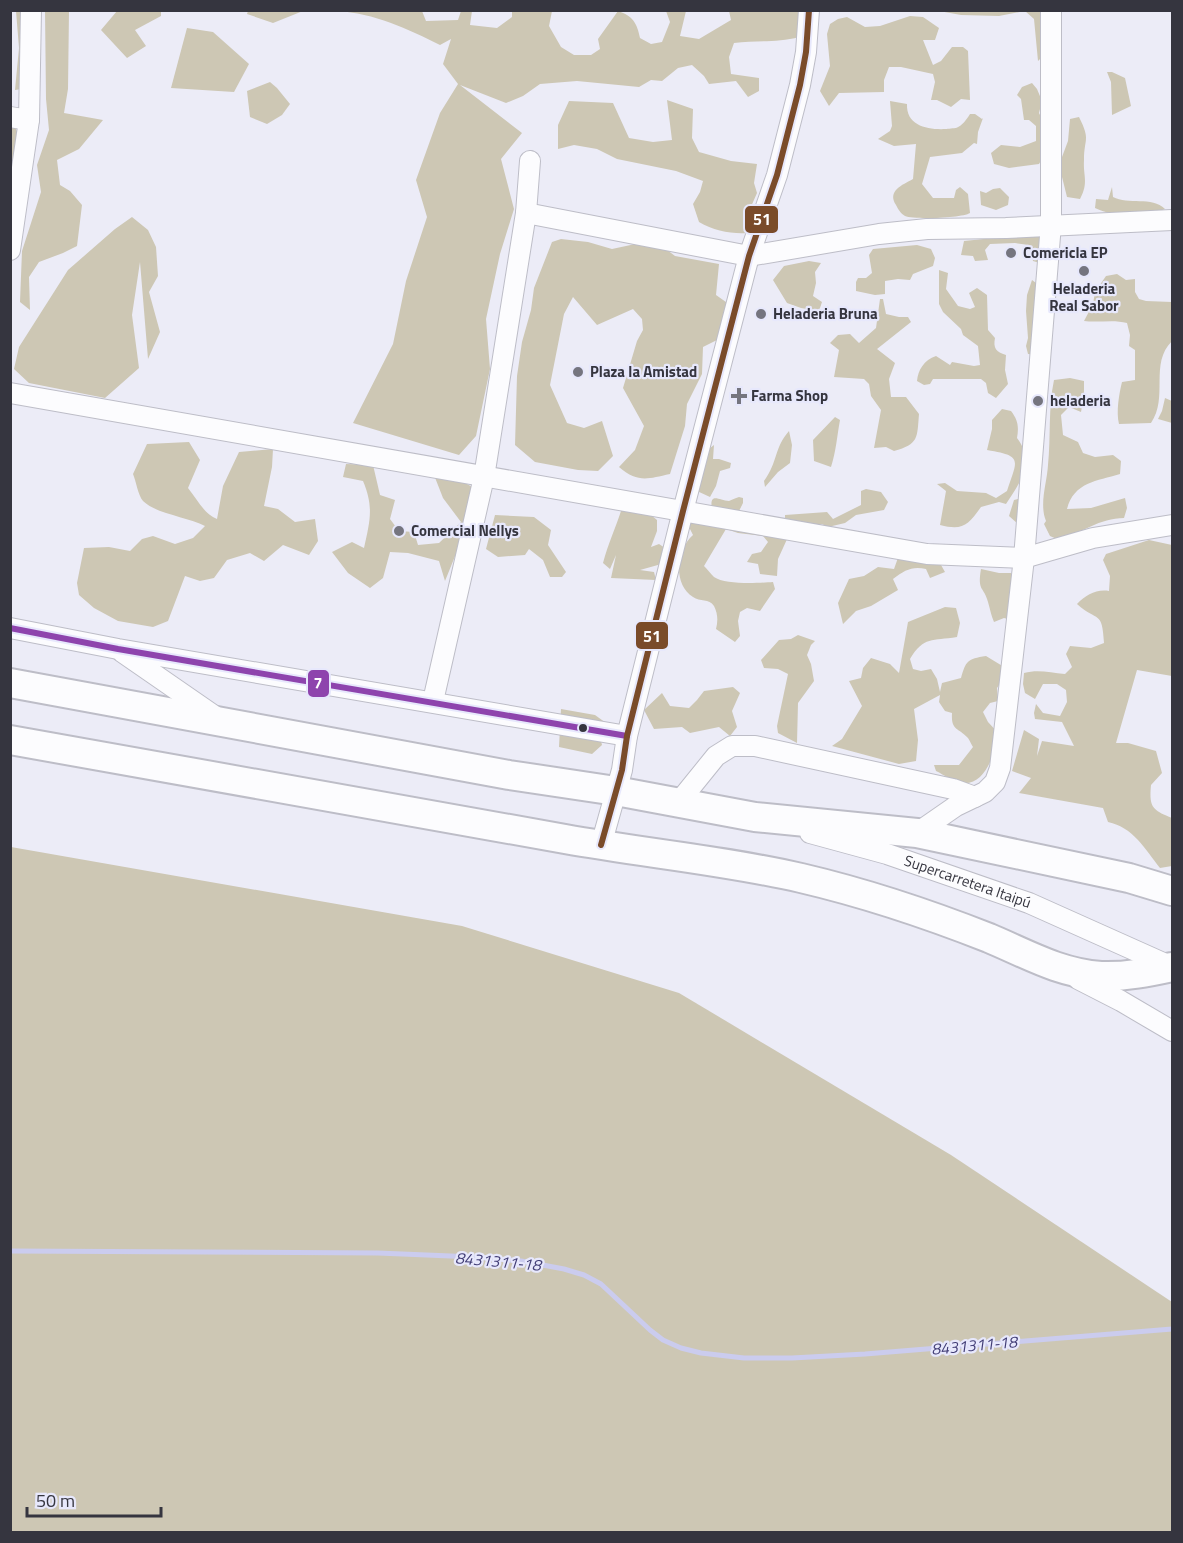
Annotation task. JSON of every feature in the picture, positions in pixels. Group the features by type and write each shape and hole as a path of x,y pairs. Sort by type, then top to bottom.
{"highway":[{"path":"10,683 509,775 616,791 755,817 917,833 1129,878 1173,891"},
{"path":"10,740 601,845 726,863 801,878 868,896 980,935 1057,968 1100,976 1130,976 1173,967"}],"street":[{"path":"10,250 31,10"},
{"path":"601,845 622,770 627,736 749,256 777,175 800,85 806,52 809,10"},
{"path":"917,833 995,782 1000,768 1024,558 1051,225 1051,10"},
{"path":"434,701 484,477 526,213 530,161"},
{"path":"526,213 749,256 879,234 918,230 1173,220"},
{"path":"10,393 927,554 1024,558 1093,538 1173,525"},
{"path":"10,627 118,649 434,701 520,719 627,736"},
{"path":"118,649 224,722"},
{"path":"678,803 716,756 732,746 755,746 953,789 975,797"},
{"name":"Supercarretera Itaipú","path":"755,817 886,854 1029,903 1173,967"},
{"path":"1057,968 1173,1031"}],"shaded area":[{"path":"248,10 303,11 273,23 247,14"},
{"path":"16,11 30,11 29,88 15,90 19,48"},
{"path":"45,11 69,11 68,89 64,113 103,120 79,149 57,160 60,185 70,191 82,205 77,246 39,262 29,277 30,310 20,302 22,251 41,192 37,165 49,130 46,99"},
{"path":"117,11 161,11 161,16 135,30 146,46 127,58 101,30"},
{"path":"337,11 422,11 426,21 458,20 461,11 472,11 470,25 497,28 512,17 512,11 552,11 549,26 561,47 574,55 591,55 600,49 598,39 618,11 631,18 636,24 640,38 651,44 662,42 670,22 666,11 686,11 680,36 699,39 731,20 729,11 801,11 799,37 734,43 729,57 731,74 759,78 759,91 748,97 736,81 709,84 692,65 678,68 662,81 651,80 639,87 577,81 540,84 523,96 506,103 460,85 522,133 501,159 514,209 500,254 486,319 490,369 476,436 459,455 353,423 393,344 406,281 427,217 416,180 440,113 458,84 443,64 451,39 440,45 377,18"},
{"path":"939,11 1025,11 999,16 961,15"},
{"path":"1025,11 1049,11 1047,52 1038,61 1034,19"},
{"path":"910,16 923,17 939,28 935,40 923,40 933,65 941,61 952,47 963,47 968,51 970,100 961,99 951,107 937,100 931,100 935,82 933,74 901,67 889,67 884,80 884,92 839,93 829,106 820,91 830,66 827,34 830,24 847,17 865,27 880,26"},
{"path":"187,28 213,32 249,64 234,92 171,88"},
{"path":"1107,72 1125,78 1131,106 1112,115 1111,82"},
{"path":"270,82 290,104 282,115 267,124 250,117 247,91"},
{"path":"1032,83 1042,101 1039,113 1048,131 1046,152 1039,164 1009,168 994,164 991,153 1001,145 1020,147 1036,141 1036,126 1029,120 1024,120 1021,99 1017,95 1022,87"},
{"path":"667,100 693,109 692,138 699,152 731,161 757,164 754,183 757,193 746,218 748,233 723,231 699,222 693,204 703,181 676,171 617,159 597,149 574,145 558,149 558,125 569,101 613,103 629,138 653,142 672,140"},
{"path":"890,101 907,104 910,117 914,122 932,129 956,128 970,114 983,118 977,144 974,143 962,153 930,157 922,184 933,198 954,198 956,190 960,187 968,194 970,213 948,217 918,218 905,216 900,211 893,196 897,189 913,179 916,144 894,146 878,139 890,131 892,126"},
{"path":"1079,117 1086,139 1085,184 1080,199 1067,197 1059,165 1068,141 1070,119"},
{"path":"11,120 23,148 11,232"},
{"path":"1112,187 1113,197 1154,203 1165,209 1130,215 1095,208 1096,199 1108,200"},
{"path":"1000,188 1009,197 1008,205 996,210 981,205 980,191 986,193"},
{"path":"132,217 148,230 156,247 158,276 149,292 160,332 148,359 140,262 132,315 139,368 105,398 29,383 14,369 19,347 68,270"},
{"path":"1044,233 1043,264 1033,261 1029,245 1015,243 990,244 985,250 988,260 975,261 973,256 961,255 964,241"},
{"path":"561,239 588,242 612,249 654,240 675,256 719,264 716,295 733,307 717,340 703,347 702,374 687,404 685,426 670,474 637,478 619,467 635,450 644,426 623,388 637,341 643,330 642,319 633,309 597,325 573,297 564,314 550,385 567,423 584,428 602,421 613,456 598,471 578,470 535,462 515,445 517,376 534,288 552,242"},
{"path":"917,245 931,249 935,258 933,266 913,274 910,280 885,281 885,294 875,295 856,291 858,278 866,278 872,273 869,255 873,249"},
{"path":"809,261 821,263 815,272 816,283 813,296 822,302 819,311 787,303 773,280 784,266"},
{"path":"939,270 948,273 946,289 958,306 970,309 975,307 969,293 977,288 987,295 988,330 995,338 996,349 1006,355 1005,370 1008,384 996,398 988,393 986,383 981,379 933,379 930,384 924,385 917,381 922,366 936,356 950,365 952,362 980,365 978,346 963,335 961,329 943,312 939,304"},
{"path":"1117,274 1126,280 1135,279 1135,292 1139,299 1172,302 1172,341 1165,350 1162,360 1159,402 1151,423 1119,424 1118,409 1122,382 1135,380 1135,350 1129,346 1130,335 1127,323 1084,321 1093,304 1095,292 1106,276"},
{"path":"1032,280 1036,283 1039,355 1028,354 1026,346 1028,338 1027,295"},
{"path":"880,299 883,299 886,314 908,317 911,322 877,349 895,363 889,379 891,397 906,397 919,414 915,439 908,446 894,451 886,447 874,448 881,410 871,396 869,384 864,379 834,377 839,350 830,343 838,335 850,334 859,343 876,328"},
{"path":"1070,378 1084,381 1084,395 1081,412 1069,407 1061,415 1063,435 1078,442 1083,453 1095,457 1113,455 1121,461 1120,474 1087,484 1075,493 1067,509 1091,508 1125,498 1127,508 1124,518 1107,520 1059,540 1050,536 1044,524 1046,521 1043,501 1054,380"},
{"path":"1165,398 1172,401 1172,423 1158,419"},
{"path":"1002,409 1011,411 1017,424 1017,438 1023,447 1026,464 1021,480 1006,504 999,502 981,507 968,522 960,527 940,525 946,491 937,484 945,483 957,491 986,493 996,498 1007,491 1015,461 1007,455 987,450 992,420"},
{"path":"835,417 840,420 831,467 814,461 813,440"},
{"path":"789,431 792,445 790,463 778,472 765,487 764,481"},
{"path":"189,442 200,460 188,488 204,510 217,519 223,486 239,452 273,449 272,467 264,506 278,509 295,522 315,519 318,541 309,555 283,545 264,561 250,553 227,560 214,578 200,581 185,576 168,621 153,627 118,621 94,608 79,595 77,583 84,548 109,547 130,551 142,539 153,536 175,544 193,538 205,526 156,509 143,501 133,474 147,444"},
{"path":"714,445 713,459 731,463 730,468 720,471 710,497 697,491 705,452"},
{"path":"346,464 373,465 380,495 395,500 390,519 399,531 414,532 418,545 439,543 461,522 443,498 434,475 460,480 481,492 445,581 439,561 408,553 390,552 383,578 370,588 348,573 332,552 352,542 364,548 370,507 363,481 343,477"},
{"path":"866,489 881,492 888,502 884,510 856,515 845,523 828,527 822,524 812,525 785,520 785,515 827,512 833,519 861,505 861,491"},
{"path":"739,497 743,498 743,503 739,511 712,510 713,499 729,501"},
{"path":"1025,497 1018,524 1009,516 1014,500"},
{"path":"622,508 646,511 657,520 657,531 651,547 659,544 665,548 665,563 640,570 654,572 656,580 611,578 616,555 610,569 603,563"},
{"path":"495,515 534,517 551,530 548,545 566,572 562,577 550,577 543,560 529,549 525,555 498,557 486,549"},
{"path":"696,519 788,537 778,559 777,576 760,574 758,564 747,562 752,554 761,552 768,542 763,536 726,529 704,566 719,580 742,583 773,582 775,589 760,611 747,608 740,612 738,621 740,636 735,642 716,629 717,615 712,604 693,597 682,584 680,557 693,535 688,525"},
{"path":"1149,540 1172,545 1172,676 1137,670 1116,743 1128,743 1156,751 1162,773 1151,785 1151,803 1160,813 1172,818 1172,866 1160,868 1144,846 1131,834 1108,822 1103,808 1019,793 1031,778 1012,771 1024,730 1039,739 1037,756 1042,741 1074,746 1062,722 1035,719 1034,713 1036,704 1043,713 1060,716 1067,702 1066,690 1057,684 1043,684 1035,699 1025,693 1024,673 1040,671 1065,674 1072,667 1066,654 1070,646 1091,648 1104,643 1102,625 1098,618 1077,604 1092,593 1109,591 1110,576 1103,560 1106,554"},
{"path":"927,554 941,565 945,572 930,578 926,569 913,568 905,571 893,579 898,590 871,606 856,611 843,624 838,603 849,579 864,576 878,567 894,569 899,555"},
{"path":"981,569 1011,573 1016,583 1011,620 1004,618 994,622 980,585"},
{"path":"945,607 956,608 960,623 957,637 924,643 910,659 913,669 921,671 931,669 937,679 940,692 942,683 961,678 966,664 975,658 986,656 1009,670 997,688 998,701 990,703 983,712 988,722 1000,735 992,758 983,774 970,782 962,783 936,771 934,765 959,765 973,747 968,738 954,726 952,713 945,711 939,702 940,695 914,709 918,740 916,761 899,764 832,746 842,739 862,706 849,681 861,678 863,668 871,658 890,664 899,673 908,622"},
{"path":"798,635 815,641 807,655 814,681 798,703 797,743 778,733 777,726 788,674 778,669 764,668 761,660 779,640 791,639"},
{"path":"733,687 740,693 732,711 737,727 730,736 719,727 690,733 682,727 654,729 644,710 662,693 670,706 689,708 704,691"},
{"path":"561,709 595,715 606,723 608,722 600,737 602,745 592,754 559,747"},
{"path":"11,847 462,926 679,993 951,1155 1172,1302 1172,1532 11,1532"}],"waterway":[{"name":"8431311-18","path":"10,1251 378,1253 521,1261 564,1269 584,1275 601,1284 650,1330 663,1340 681,1348 701,1353 744,1358 865,1354 1172,1329"}],"transit line":[{"name":"51","path":"601,845 622,770 627,736 749,256 777,175 800,85 806,52 809,10"},
{"name":"7","path":"10,628 118,649 627,736"}],"place":[{"name":"Comericla EP","path":"1011,253"},
{"name":"Heladeria Real Sabor","path":"1084,271"},
{"name":"Heladeria Bruna","path":"761,314"},
{"name":"Plaza la Amistad","path":"578,372"},
{"name":"Farma Shop","path":"739,396"},
{"name":"heladeria","path":"1038,401"},
{"name":"Comercial Nellys","path":"399,531"}]}
